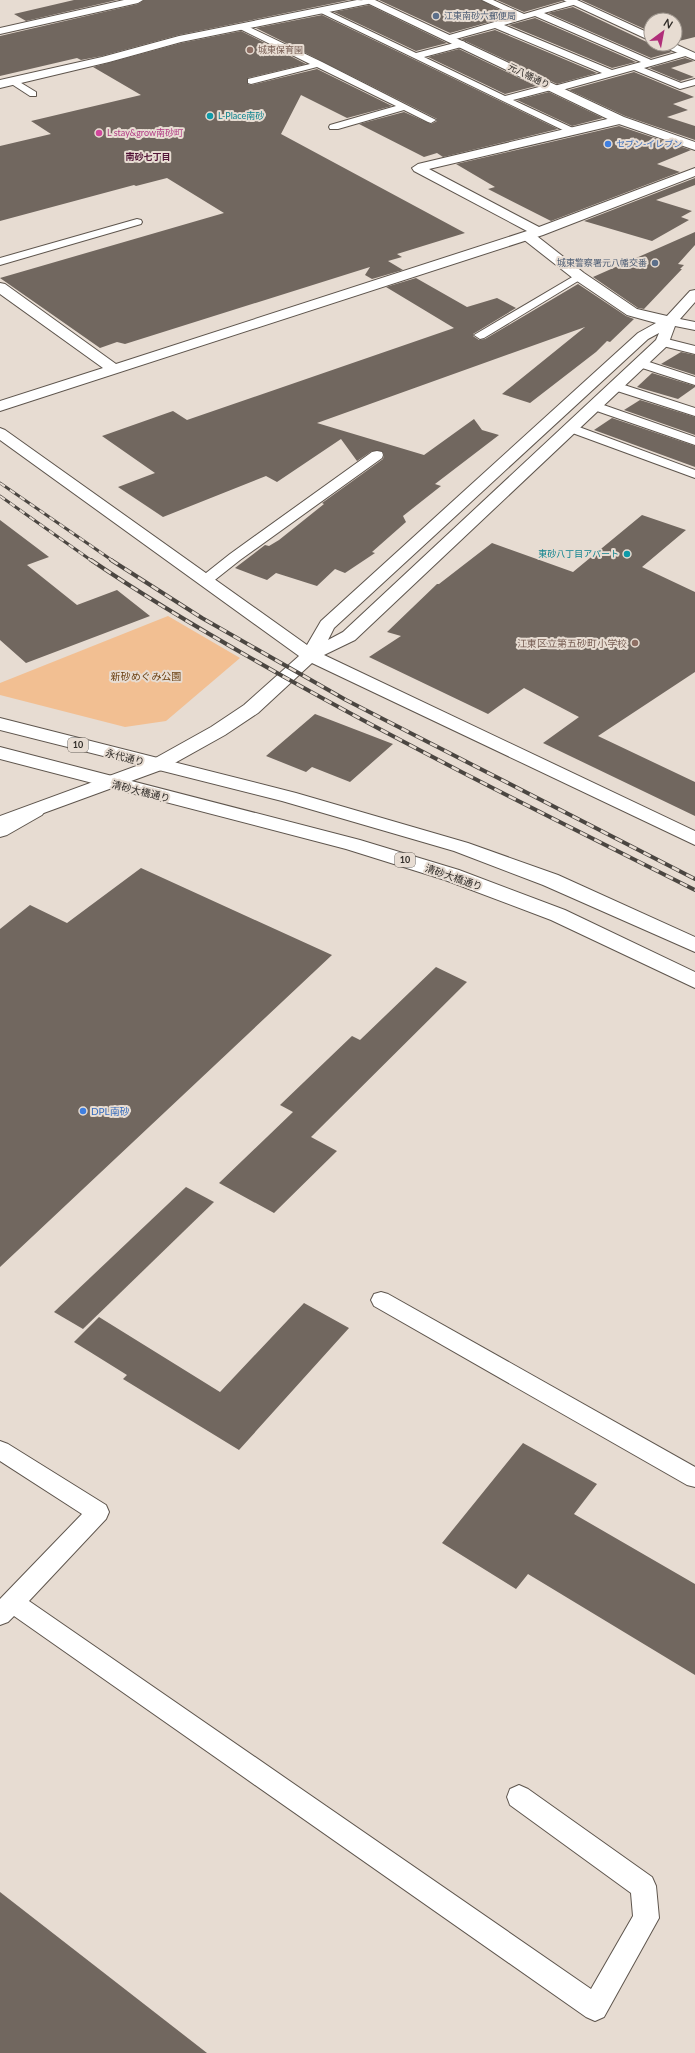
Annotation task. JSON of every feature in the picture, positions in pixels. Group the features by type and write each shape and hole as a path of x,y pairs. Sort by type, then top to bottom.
{"street":[{"path":"0,31 138,0"},
{"path":"0,84 105,60 180,39 367,1"},
{"name":"元八幡通り","path":"367,1 462,44 620,120 695,146"},
{"path":"571,1 643,34"},
{"path":"620,120 418,168 533,234 579,276 632,312 644,316 695,326"},
{"path":"0,406 533,234 695,172"},
{"path":"0,287 114,369"},
{"path":"0,823 107,782 157,765 218,731 251,709 275,689 310,655 327,625 643,336 670,321 695,294"},
{"path":"310,655 349,636 663,342 670,321"},
{"path":"0,433 310,655 695,839"},
{"name":"永代通り","path":"0,724 157,765"},
{"name":"10","path":"0,753 107,782"},
{"name":"10","path":"157,765 317,803 463,847 580,892 695,945"},
{"name":"清砂大橋通り","path":"107,782 353,844 452,875 558,915 693,980"},
{"path":"0,831 40,808"}],"lane":[{"path":"486,0 524,17"},
{"path":"449,38 524,17 571,1"},
{"path":"321,11 571,131"},
{"path":"536,13 650,63"},
{"path":"497,25 612,74"},
{"path":"243,27 431,120"},
{"path":"416,56 462,44"},
{"path":"504,99 612,74 650,63 690,55"},
{"path":"251,81 319,64"},
{"path":"634,67 680,86 695,82"},
{"path":"13,81 33,94"},
{"path":"334,127 405,107"},
{"path":"0,262 137,222"},
{"path":"480,335 579,276"},
{"path":"663,342 695,350"},
{"path":"640,363 695,381"},
{"path":"615,386 695,412"},
{"path":"595,406 695,441"},
{"path":"571,428 695,474"},
{"path":"206,580 235,557 377,455"},
{"path":"381,1300 695,1478"},
{"path":"0,1450 98,1512 6,1609 595,2008 646,1918 644,1886 519,1797"}],"green space":[{"name":"新砂めぐみ公園","path":"168,616 240,658 166,721 125,727 0,695 0,683"}],"building":[{"path":"74,0 117,0 26,21 14,14"},
{"path":"144,0 349,0 179,35 102,56 81,60 77,58 0,76 0,36 138,4"},
{"path":"379,0 481,0 511,16 450,33"},
{"path":"497,0 562,0 562,1 524,12"},
{"path":"581,0 695,0 695,37 683,40 683,12 643,12 643,28"},
{"path":"369,5 447,43 416,51 334,12"},
{"path":"573,7 643,40 643,52 672,52 651,58 548,13"},
{"path":"322,15 558,129 443,157 437,153 424,157 359,124 404,112 431,124 437,121 437,119 256,28"},
{"path":"535,18 636,62 612,68 509,25"},
{"path":"495,30 597,73 557,84 461,39"},
{"path":"241,31 306,64 248,78 248,84 251,85 317,69 392,106 347,118 301,95 281,134 465,233 397,254 402,257 388,261 403,270 372,279 365,275 370,267 125,344 117,342 100,348 0,278 224,213 167,178 136,186 134,185 0,221 0,146 51,134 31,121 141,95 93,67 181,43"},
{"path":"459,49 536,86 505,94 428,57"},
{"path":"685,58 694,61 671,68 694,77 680,81 649,68"},
{"path":"634,72 694,97 673,104 688,110 667,117 695,126 695,140 625,116 569,90"},
{"path":"549,92 603,118 572,126 517,100"},
{"path":"619,126 691,150 657,164 680,172 551,221 488,189 495,187 456,164"},
{"path":"695,178 695,185 656,200 692,211 681,217 689,220 652,241 584,221"},
{"path":"695,232 695,245 678,264 684,265 680,269 682,269 644,309 638,308 593,277"},
{"path":"416,278 467,307 497,298 516,308 473,334 473,336 479,340 485,339 578,284 626,316 634,319 610,342 607,341 596,352 530,403 502,394 585,327 317,423 424,455 474,419 482,430 499,435 435,484 441,486 403,516 406,522 372,552 375,553 345,573 335,569 317,586 276,573 267,580 235,568 265,545 269,546 279,540 324,504 322,503 383,459 384,455 382,451 372,451 357,461 341,439 277,482 266,476 163,517 118,487 155,473 102,436 173,411 187,420 454,328 386,287"},
{"path":"681,352 695,355 695,375 661,364"},
{"path":"652,373 695,387 678,399 637,387"},
{"path":"640,400 695,417 695,435 624,410"},
{"path":"612,418 695,446 695,467 594,430"},
{"path":"642,515 686,530 642,567 695,592 695,672 598,736 695,782 695,816 543,743 579,717 524,688 488,714 369,657 401,636 387,632 437,584 492,543 573,572"},
{"path":"0,520 49,557 27,565 77,605 117,590 150,616 26,663 0,640"},
{"path":"315,714 393,744 350,782 312,767 306,772 266,756"},
{"name":"DPL南砂","path":"141,868 332,955 0,1267 0,929 30,905 67,923"},
{"path":"436,967 467,982 311,1137 337,1151 274,1213 219,1183 293,1112 280,1105 352,1036 360,1040"},
{"path":"186,1187 214,1202 83,1329 54,1312"},
{"path":"304,1303 349,1328 239,1450 123,1379 127,1375 74,1342 99,1317 220,1392"},
{"path":"523,1443 597,1484 574,1514 695,1584 695,1675 528,1574 516,1589 442,1543"},
{"path":"0,1892 207,2053 0,2053"}],"railway":[{"path":"0,483 113,561"},
{"path":"0,496 92,561"},
{"path":"91,560 187,621 336,706 489,786 695,890"},
{"path":"111,560 202,618 346,700 695,879"}],"place":[{"name":"江東南砂六郵便局","path":"436,16"},
{"name":"城東保育園","path":"250,50"},
{"name":"L-Place南砂","path":"210,116"},
{"name":"L stay&grow南砂町","path":"99,133"},
{"name":"セブン-イレブン","path":"608,144"},
{"name":"城東警察署元八幡交番","path":"655,263"},
{"name":"東砂八丁目アパート","path":"627,554"},
{"name":"江東区立第五砂町小学校","path":"635,643"},
{"name":"DPL南砂","path":"83,1111"}],"district":[{"name":"南砂七丁目","path":"148,157"}]}
